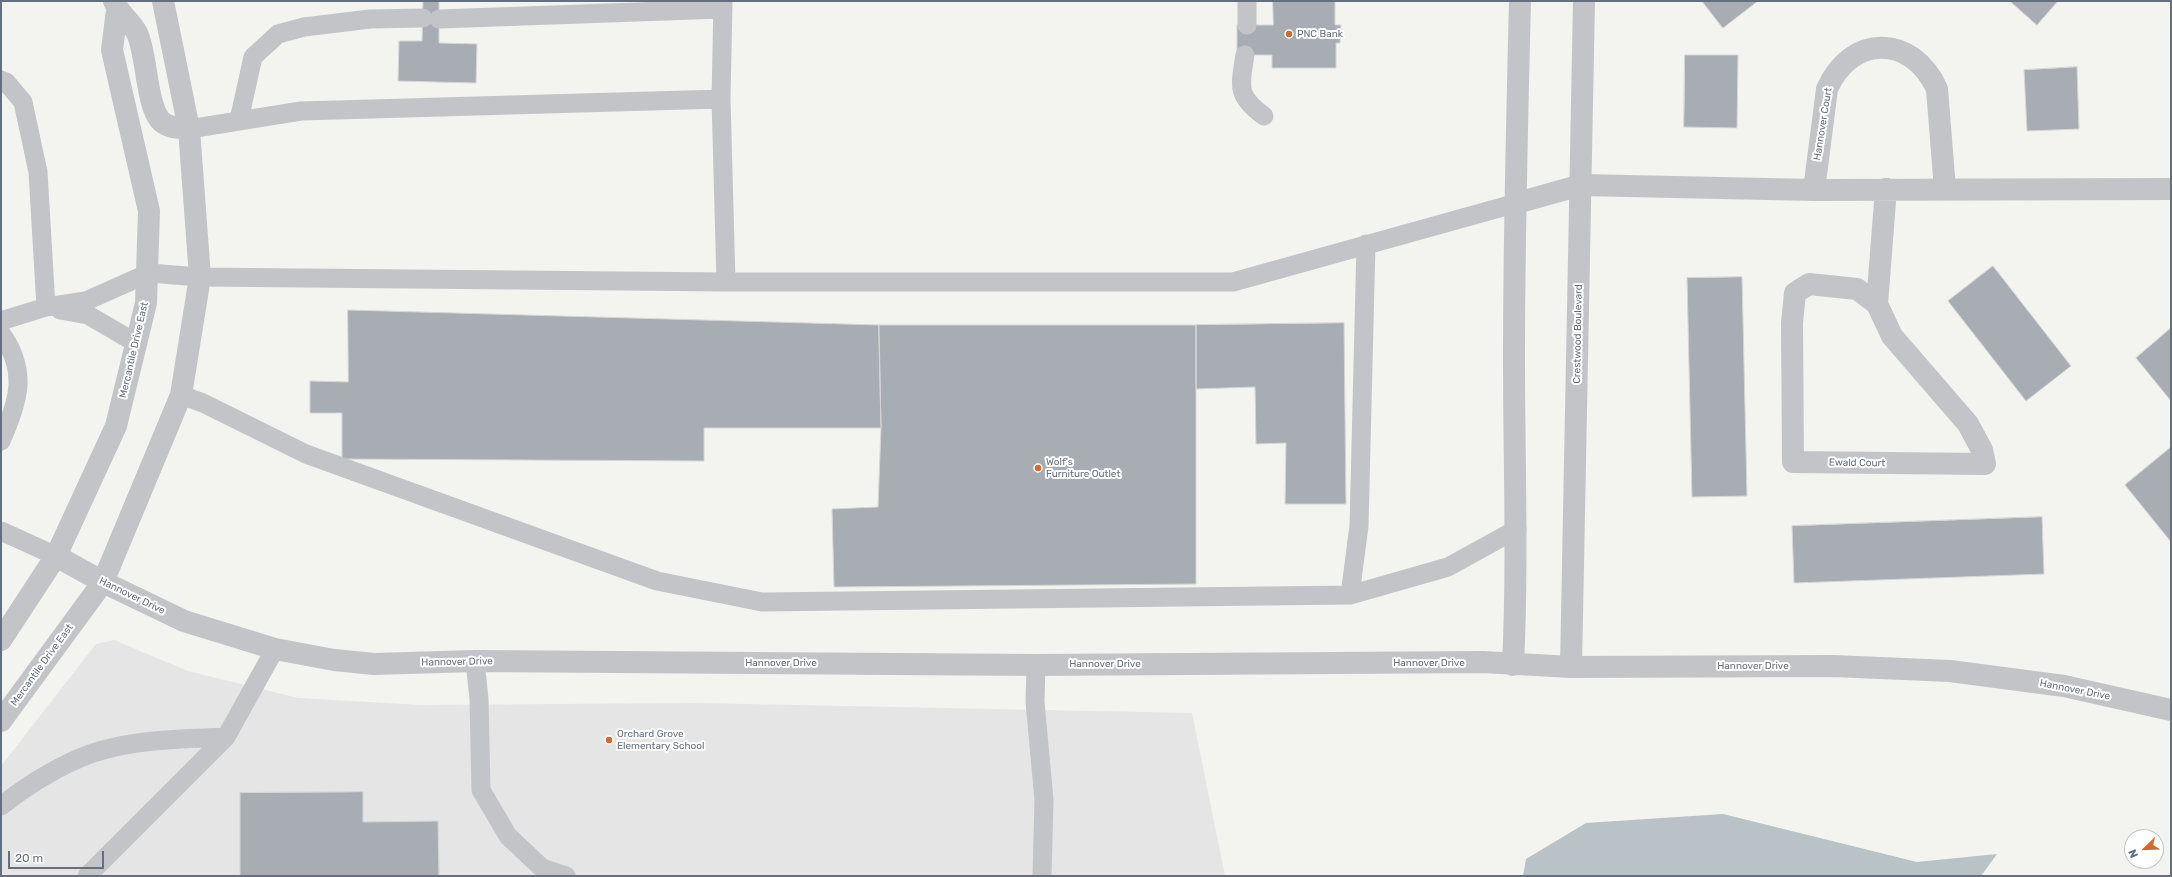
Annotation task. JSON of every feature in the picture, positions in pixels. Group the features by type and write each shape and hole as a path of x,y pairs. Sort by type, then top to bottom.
{"street":[{"name":"Mercantile Drive East","path":"1,721 102,582 181,394 200,277 189,129 163,1"},
{"path":"1513,664 1517,529 1514,451 1514,230 1517,203 1520,1"},
{"name":"Crestwood Boulevard","path":"1571,667 1584,1"},
{"name":"Mercantile Drive East","path":"115,6 137,33 154,106 160,120 172,127 189,129"},
{"name":"Mercantile Drive East","path":"1,640 56,556 116,426 146,303 149,273 149,211 112,50 115,6"},
{"name":"Hannover Court","path":"1814,190 1827,89 1833,74 1844,62 1858,53 1879,48 1890,48 1905,52 1919,61 1930,74 1937,89 1945,189"},
{"path":"1517,203 1581,185 1814,190 2171,189"},
{"name":"Ewald Court","path":"1877,304 1857,289 1808,284 1795,293 1792,323 1793,462 1985,464 1982,450 1968,424 1892,336 1877,304 1886,189"},
{"name":"Hannover Drive","path":"56,556 102,582 184,621 275,650 334,660 374,664 475,660 1036,665 1476,662 1571,667 1833,666 1950,671 2064,686 2171,710"}],"lane":[{"path":"1247,1 1247,25"},
{"path":"239,120 253,57 278,34 304,27 370,19 431,19 722,5 721,99 726,282"},
{"path":"1245,55 1242,92 1251,106 1264,116"},
{"path":"1,80 6,82 23,102 38,172 46,307"},
{"path":"189,129 301,110 721,99"},
{"path":"1,321 46,307 86,301 149,273 200,277 726,282 1233,282 1517,203"},
{"path":"1350,595 1359,526 1366,244"},
{"path":"46,307 88,315 136,343"},
{"path":"1,333 16,361 20,387 14,412 1,441"},
{"path":"181,394 203,403 306,454 657,581 762,602 1350,595 1448,567 1517,529"},
{"path":"1,531 56,556"},
{"path":"86,876 226,737 275,650"},
{"path":"475,660 479,699 481,790 508,836 542,868 566,876"},
{"path":"1036,665 1035,702 1044,800 1042,876"},
{"path":"1,806 20,791 57,768 92,754 121,746 161,740 226,737"}],"shaded area":[{"name":"Orchard Grove Elementary School","path":"114,640 188,671 298,698 421,705 696,703 1192,713 1225,876 1,876 1,766 96,644"},
{"path":"1723,814 1917,862 1997,854 1981,876 1523,876 1526,859 1586,823"}],"building":[{"path":"392,1 439,1 439,43 477,44 476,83 398,81 399,41 422,41 423,2"},
{"name":"PNC Bank","path":"1273,1 1335,1 1335,25 1341,25 1340,43 1336,43 1336,68 1272,68 1272,55 1237,55 1237,25 1273,25"},
{"path":"1702,1 1758,1 1723,28"},
{"path":"2010,1 2058,1 2037,25"},
{"path":"1685,55 1738,55 1737,128 1684,127"},
{"path":"2077,67 2079,129 2027,131 2024,70"},
{"path":"1993,266 2071,366 2026,401 1948,301"},
{"path":"1742,277 1747,496 1692,497 1687,278"},
{"path":"348,310 879,325 881,428 704,428 704,461 342,459 342,413 310,413 310,381 348,382"},
{"path":"1344,323 1346,504 1285,504 1286,443 1256,444 1255,387 1196,389 1196,325"},
{"name":"Wolf's Furniture Outlet","path":"879,325 1196,325 1196,584 834,587 832,509 878,507 881,428"},
{"path":"2171,328 2171,401 2136,358"},
{"path":"2170,448 2171,450 2171,542 2125,485"},
{"path":"2042,517 2044,574 1794,583 1792,526"},
{"path":"363,792 363,822 438,821 439,876 240,876 240,793"}],"place":[{"name":"PNC Bank","path":"1289,34"},
{"name":"Wolf's Furniture Outlet","path":"1038,468"},
{"name":"Orchard Grove Elementary School","path":"609,740"}]}
